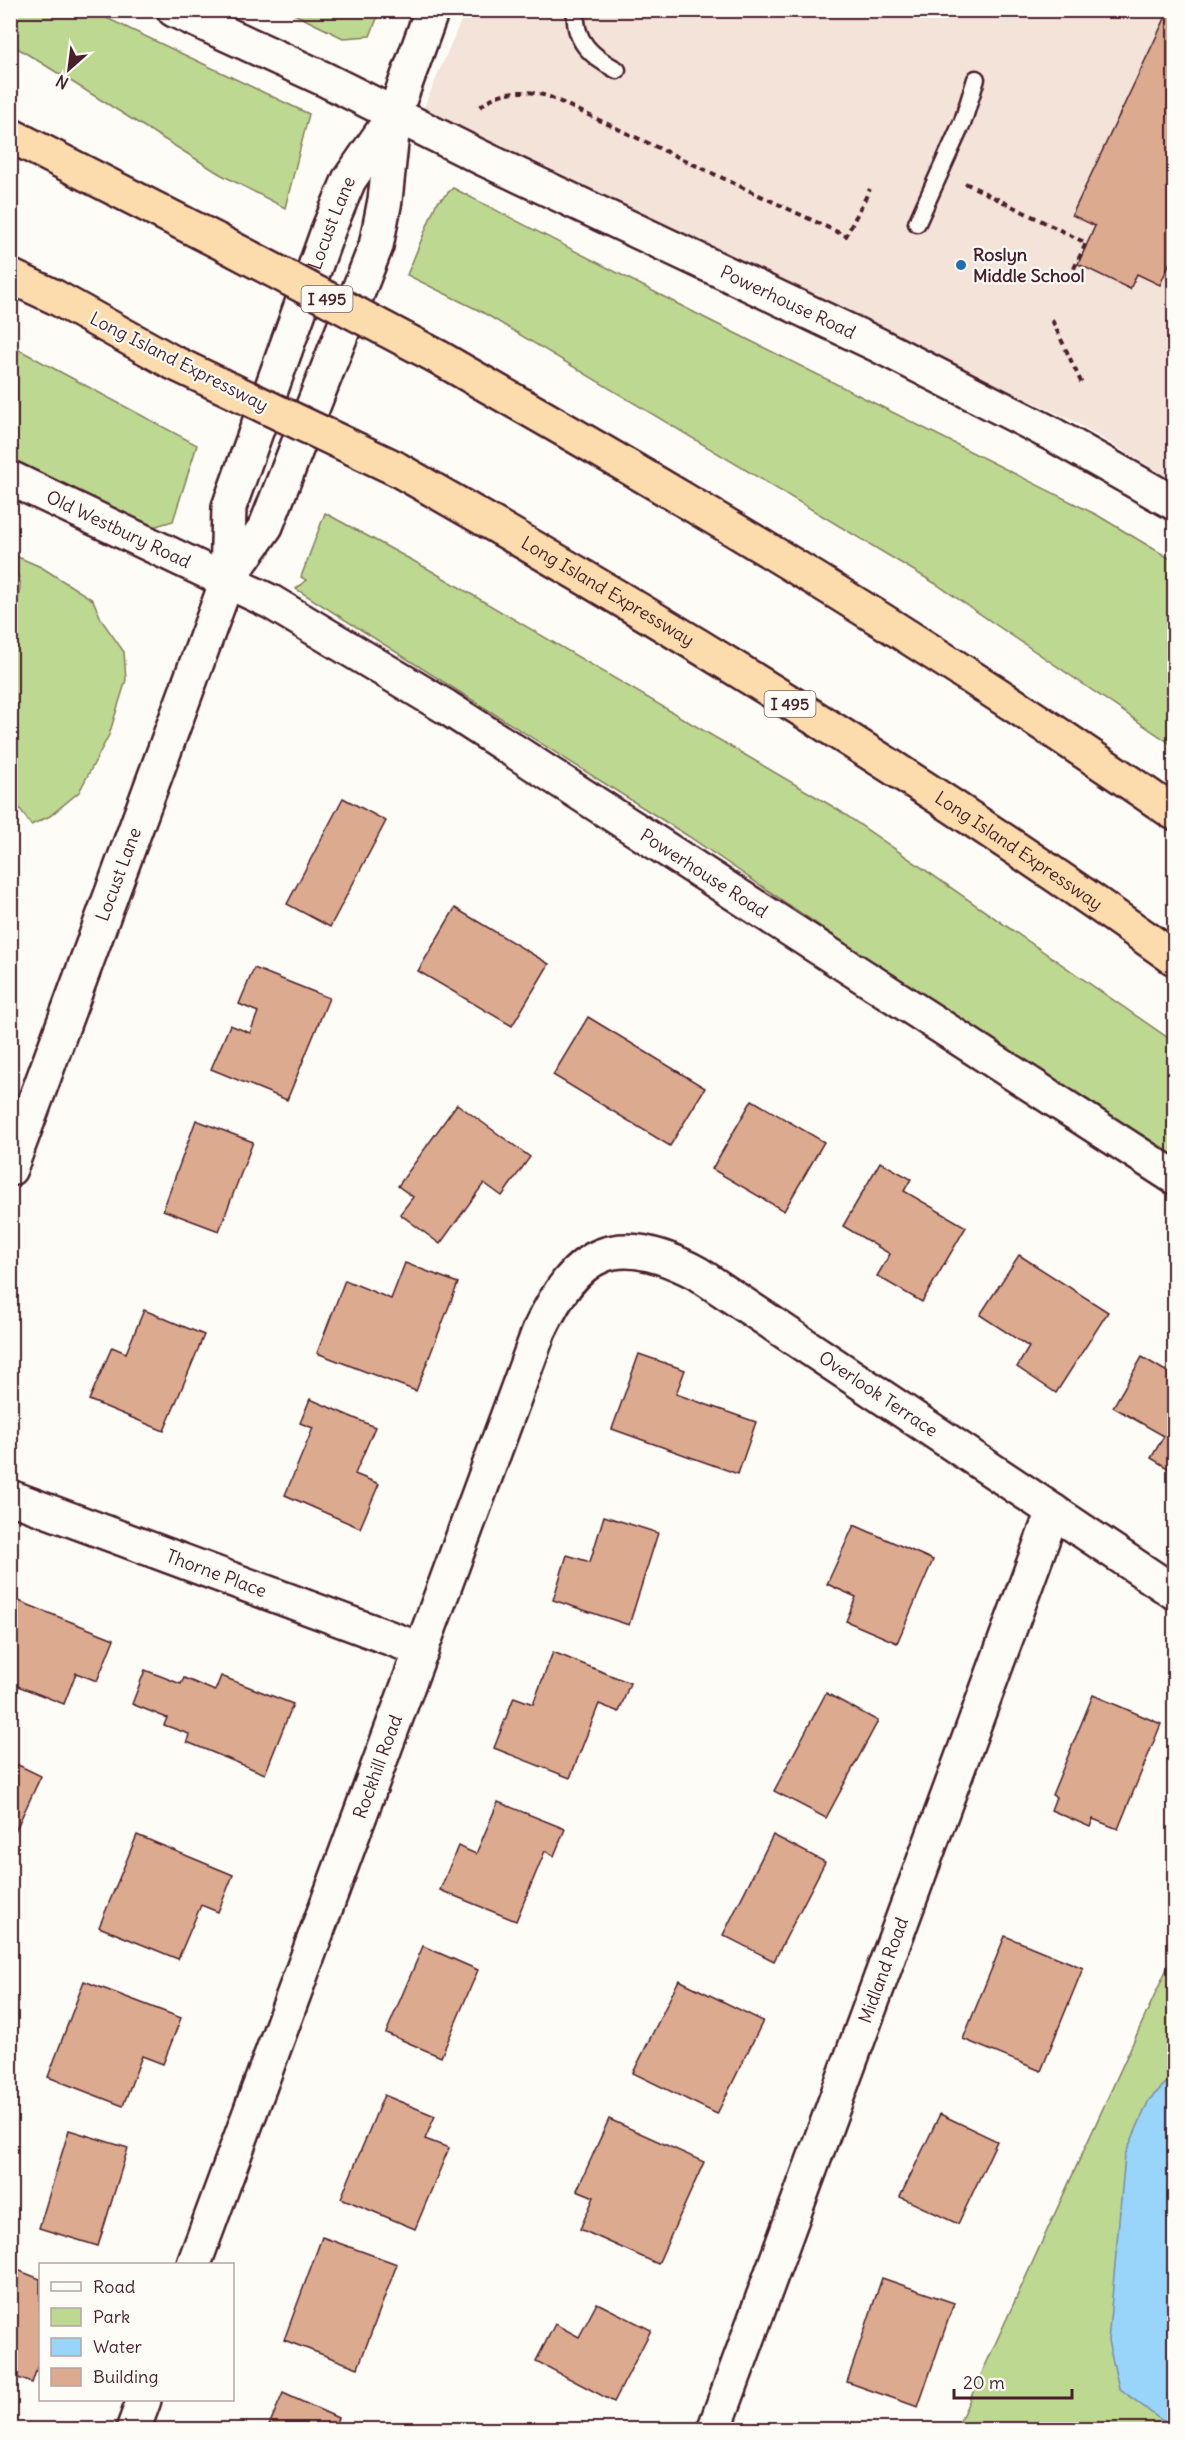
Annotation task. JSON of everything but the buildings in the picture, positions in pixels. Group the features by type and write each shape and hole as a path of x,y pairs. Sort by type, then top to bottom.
{"highway":[{"name":"I 495","path":"10,135 438,357 681,497 811,576 1050,729 1174,813"},
{"name":"Long Island Expressway","path":"10,276 54,297 172,362 395,468 534,547 663,624 896,770 1034,860 1174,958"}],"street":[{"path":"174,10 322,78 394,115"},
{"name":"Locust Lane","path":"10,1169 227,582 266,526 376,246 386,200 394,115 432,10"},
{"name":"Locust Lane","path":"227,582 229,507 261,417 329,228 349,180 394,115"},
{"name":"Powerhouse Road","path":"394,115 961,386 1050,432 1174,503"},
{"name":"Old Westbury Road","path":"10,478 227,582"},
{"name":"Powerhouse Road","path":"227,582 310,623 446,707 1174,1177"},
{"name":"Overlook Terrace","path":"572,1275 601,1256 627,1250 642,1250 672,1260 730,1293 1174,1592"},
{"name":"Rockhill Road","path":"195,2263 539,1331 552,1304 572,1275"},
{"name":"Thorne Place","path":"10,1497 422,1650"},
{"name":"Midland Road","path":"714,2430 1053,1511"},
{"path":"133,2430 144,2401"}],"lane":[{"path":"576,10 578,33 590,53 617,70"},
{"path":"917,223 963,121 976,79"}],"path":[{"path":"480,107 487,100 510,92 524,91 550,97 846,236 870,189"},
{"path":"965,183 1086,243 1071,275"},
{"path":"1052,320 1082,384"}],"shaded area":[{"name":"Roslyn Middle School","path":"465,11 1174,11 1174,481 1073,421 423,109"}],"green space":[{"path":"10,11 92,11 309,114 285,208 220,174 11,44"},
{"path":"288,11 380,11 370,36 343,38"},
{"path":"453,188 705,318 1097,515 1174,561 1174,746 936,584 482,312 407,275 436,204"},
{"path":"10,345 197,445 173,521 153,527 11,458"},
{"path":"325,513 430,570 837,809 1174,1042 1174,1160 1035,1073 688,836 296,589 306,580 301,577"},
{"path":"11,554 41,567 93,600 102,621 124,652 126,680 109,735 79,792 50,816 31,825 16,803 11,783 10,615 17,599 20,582"},
{"path":"1174,1953 1174,2429 975,2430 959,2423"}],"water":[{"path":"1174,2075 1174,2426 1161,2420 1119,2388 1108,2341 1125,2155 1149,2100"}],"place":[{"name":"Roslyn Middle School","path":"961,265"}]}
